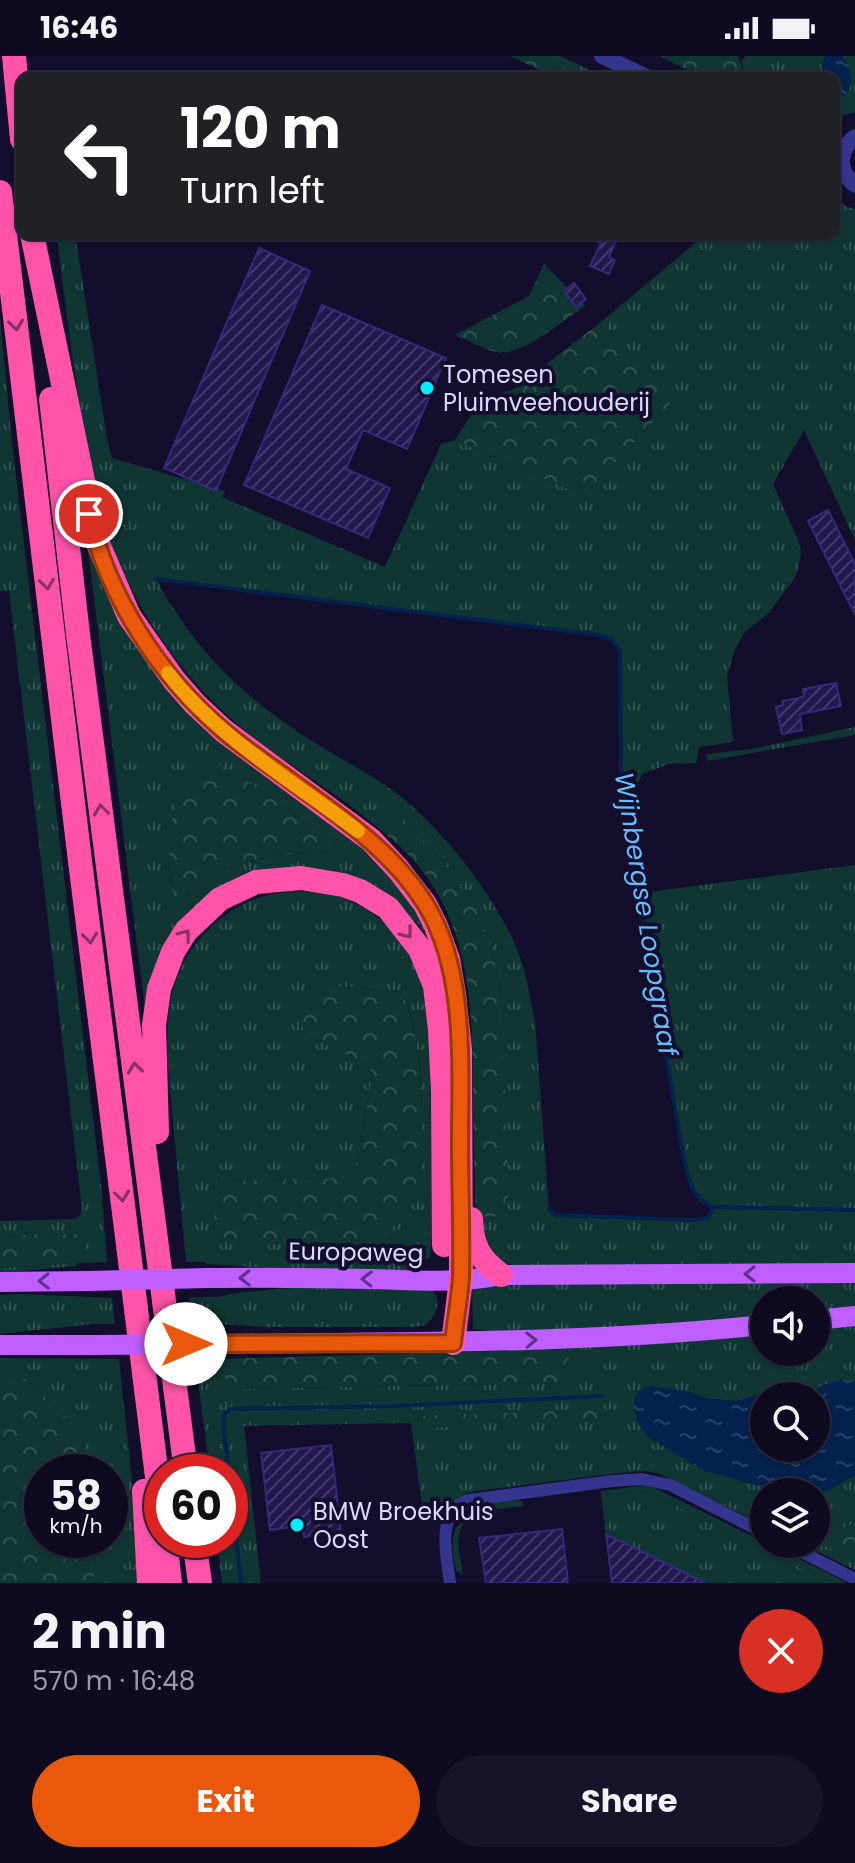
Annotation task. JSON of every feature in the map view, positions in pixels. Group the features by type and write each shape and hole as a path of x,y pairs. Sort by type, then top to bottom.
{"highway":[{"path":"14,56 16,77"},
{"path":"0,192 154,1454"},
{"path":"33,240 94,534 129,616 195,704 224,731 371,840 425,904 436,926 448,959 460,1049 460,1166 453,1280"},
{"path":"33,240 78,634 184,1454"},
{"path":"159,1256 154,1025 159,989 173,952 186,931 220,899 256,882 301,878 343,885 388,908 420,949 435,986 453,1280 453,1343"},
{"path":"460,1166 470,1194 472,1239 486,1264 501,1275"},
{"path":"144,1377 143,1468 149,1583"},
{"path":"167,1558 170,1583"},
{"path":"197,1558 200,1583"}],"main road":[{"name":"Europaweg","path":"0,1282 281,1277 453,1280 501,1275 855,1273"},
{"path":"830,1319 855,1316"},
{"path":"0,1345 453,1343 750,1327"}],"street":[{"path":"602,56 636,72"},
{"path":"844,173 842,154 854,137"},
{"path":"450,1583 444,1538 448,1520 466,1501 642,1479 670,1485 750,1526"},
{"path":"814,1558 855,1579"}],"green space":[{"path":"510,56 541,56 575,72 544,72"},
{"path":"541,56 560,56 593,72 575,72"},
{"path":"659,56 738,56 744,72 692,72"},
{"path":"746,56 855,56 855,112 840,116 840,72 744,72 741,60"},
{"path":"840,202 855,209 855,540 804,430 773,484 799,542 798,570 770,612 744,633 734,652 727,676 733,742 699,747 696,763 669,764 642,774 635,790 649,892 855,865 855,1264 521,1267 500,1261 489,1251 476,1217 507,1209 502,1000 492,949 443,861 398,813 392,812 376,826 243,729 188,675 141,607 108,533 96,490 78,398 58,240 76,240 112,458 225,491 222,497 385,567 441,444 455,440 584,496 674,398 601,322 699,240 840,240","holes":["157,579 597,635 618,647 620,657 623,801 684,1160 695,1194 713,1208 708,1218 555,1215 549,1209 535,1022 522,963 486,892 450,845 411,805 286,724 219,667 191,633"]},
{"path":"544,264 585,306 529,344 506,352 491,351 455,335 529,296"},
{"path":"0,317 12,443 101,1185 107,1262 0,1273 0,1268 77,1263 77,1234 0,1236 0,1221 75,1219 80,1216 82,1208 9,591 0,591"},
{"path":"601,322 675,398 584,496 455,440 481,399 514,389"},
{"path":"84,518 141,644 403,883 440,958 419,925 395,904 335,875 200,908 147,1025","holes":["254,786 335,844 329,851 272,856 245,863 226,871 187,896 173,895 169,846"]},
{"path":"855,727 855,735 707,761 707,754 752,749"},
{"path":"211,763 220,765 254,786 335,844 329,851 251,861 187,895 179,898 173,895 169,852 175,809 192,776"},
{"path":"392,811 398,813 443,861 476,909 492,949 502,1000 508,1194 504,1216 476,1217 471,1028 459,947 451,922 424,873 376,826"},
{"path":"290,891 332,895 365,908 399,938 416,962 423,980 429,1013 433,1225 430,1257 402,1273 186,1262 167,1056 169,1012 174,987 188,956 223,917 253,900","holes":["326,985 400,992 413,1024 417,1048 422,1126 419,1171 401,1217 221,1181 338,1178 355,1169 373,1074 365,1063 304,1034 305,1014"]},
{"path":"326,985 400,992 407,1005 417,1049 422,1103 422,1150 413,1194 397,1222 372,1241 234,1246 223,1235 216,1221 210,1190 215,1184 221,1181 337,1178 355,1169 373,1074 365,1063 304,1034 303,1020 308,1006"},
{"path":"84,1235 87,1244 77,1263 0,1268 0,1236"},
{"path":"855,1280 855,1310 830,1312 830,1286 750,1286 750,1319 644,1327 495,1331 473,1329 472,1284"},
{"path":"328,1285 427,1285 435,1294 437,1305 426,1325 415,1327 268,1327 192,1323 189,1297 218,1297"},
{"path":"0,1295 112,1298 115,1324 0,1334"},
{"path":"855,1325 855,1381 750,1382 750,1397 737,1401 710,1399 681,1390 647,1436 703,1470 750,1483 750,1518 660,1474 647,1471 476,1491 465,1494 443,1516 424,1521 411,1423 244,1426 247,1454 208,1454 195,1359 217,1359 232,1389 565,1383 570,1381 567,1347 750,1334 750,1366 830,1366 830,1328"},
{"path":"567,1347 571,1381 565,1383 232,1389 217,1359 497,1351"},
{"path":"0,1358 119,1359 138,1535 137,1583 94,1583 95,1558 128,1558 128,1454 88,1454 74,1428 32,1384 20,1378 0,1378"},
{"path":"0,1378 27,1380 66,1418 88,1454 24,1454 24,1558 95,1558 94,1583 0,1583"},
{"path":"613,1409 619,1413 614,1418 424,1429 420,1423 420,1418 424,1416"},
{"path":"248,1463 261,1583 222,1583 219,1558 248,1558"},
{"path":"855,1475 855,1570 830,1558 830,1489"},
{"path":"646,1485 655,1488 750,1535 750,1542 647,1491 601,1495 601,1491"},
{"path":"647,1491 750,1542 750,1558 781,1558 831,1583 706,1583 606,1533 601,1495"},
{"path":"520,1500 524,1506 485,1511 468,1519 459,1535 463,1574 456,1571 453,1543 456,1527 479,1506"},
{"path":"855,1523 855,1561 830,1548 830,1532"},
{"path":"781,1558 797,1558 848,1583 831,1583"}],"water":[{"path":"826,56 842,56 850,74 851,84 847,93 840,96 840,72 822,72"},
{"path":"855,1381 855,1475 830,1489 830,1478 750,1478 750,1483 703,1470 647,1436 637,1422 634,1407 638,1392 646,1387 737,1401 750,1397 750,1462 830,1462 830,1383"}],"building":[{"path":"594,240 616,240 609,257 615,260 609,274 590,266 601,243"},
{"path":"259,248 310,271 216,491 164,468"},
{"path":"574,283 586,299 576,307 564,291"},
{"path":"322,305 446,358 407,449 363,430 346,469 390,488 368,538 244,485"},
{"path":"828,510 855,564 855,615 808,521"},
{"path":"836,683 841,706 800,714 802,730 782,734 776,707 783,705 782,701 804,697 803,689"},
{"path":"331,1445 341,1532 304,1537 303,1528 270,1530 261,1453"},
{"path":"562,1529 568,1583 486,1583 479,1538"},
{"path":"606,1534 705,1583 612,1583"}],"waterway":[{"name":"Wijnbergse Loopgraaf","path":"156,579 598,635 612,640 620,651 623,801 690,1182 696,1194 714,1207 855,1210"},
{"path":"549,1209 555,1215 695,1220 708,1218 713,1208"},
{"path":"227,1454 224,1415 230,1409 394,1406 602,1396"},
{"path":"238,1558 241,1583"}],"slow traffic":[{"path":"168,673 224,731 358,831"}],"place":[{"name":"Tomesen Pluimveehouderij","path":"427,388"},
{"name":"BMW Broekhuis Oost","path":"297,1525"}],"route":[{"path":"89,514 94,534 129,616 174,680 224,731 371,840 398,869 425,904 436,926 448,959 454,994 460,1049 461,1279 453,1343 186,1344"}]}
